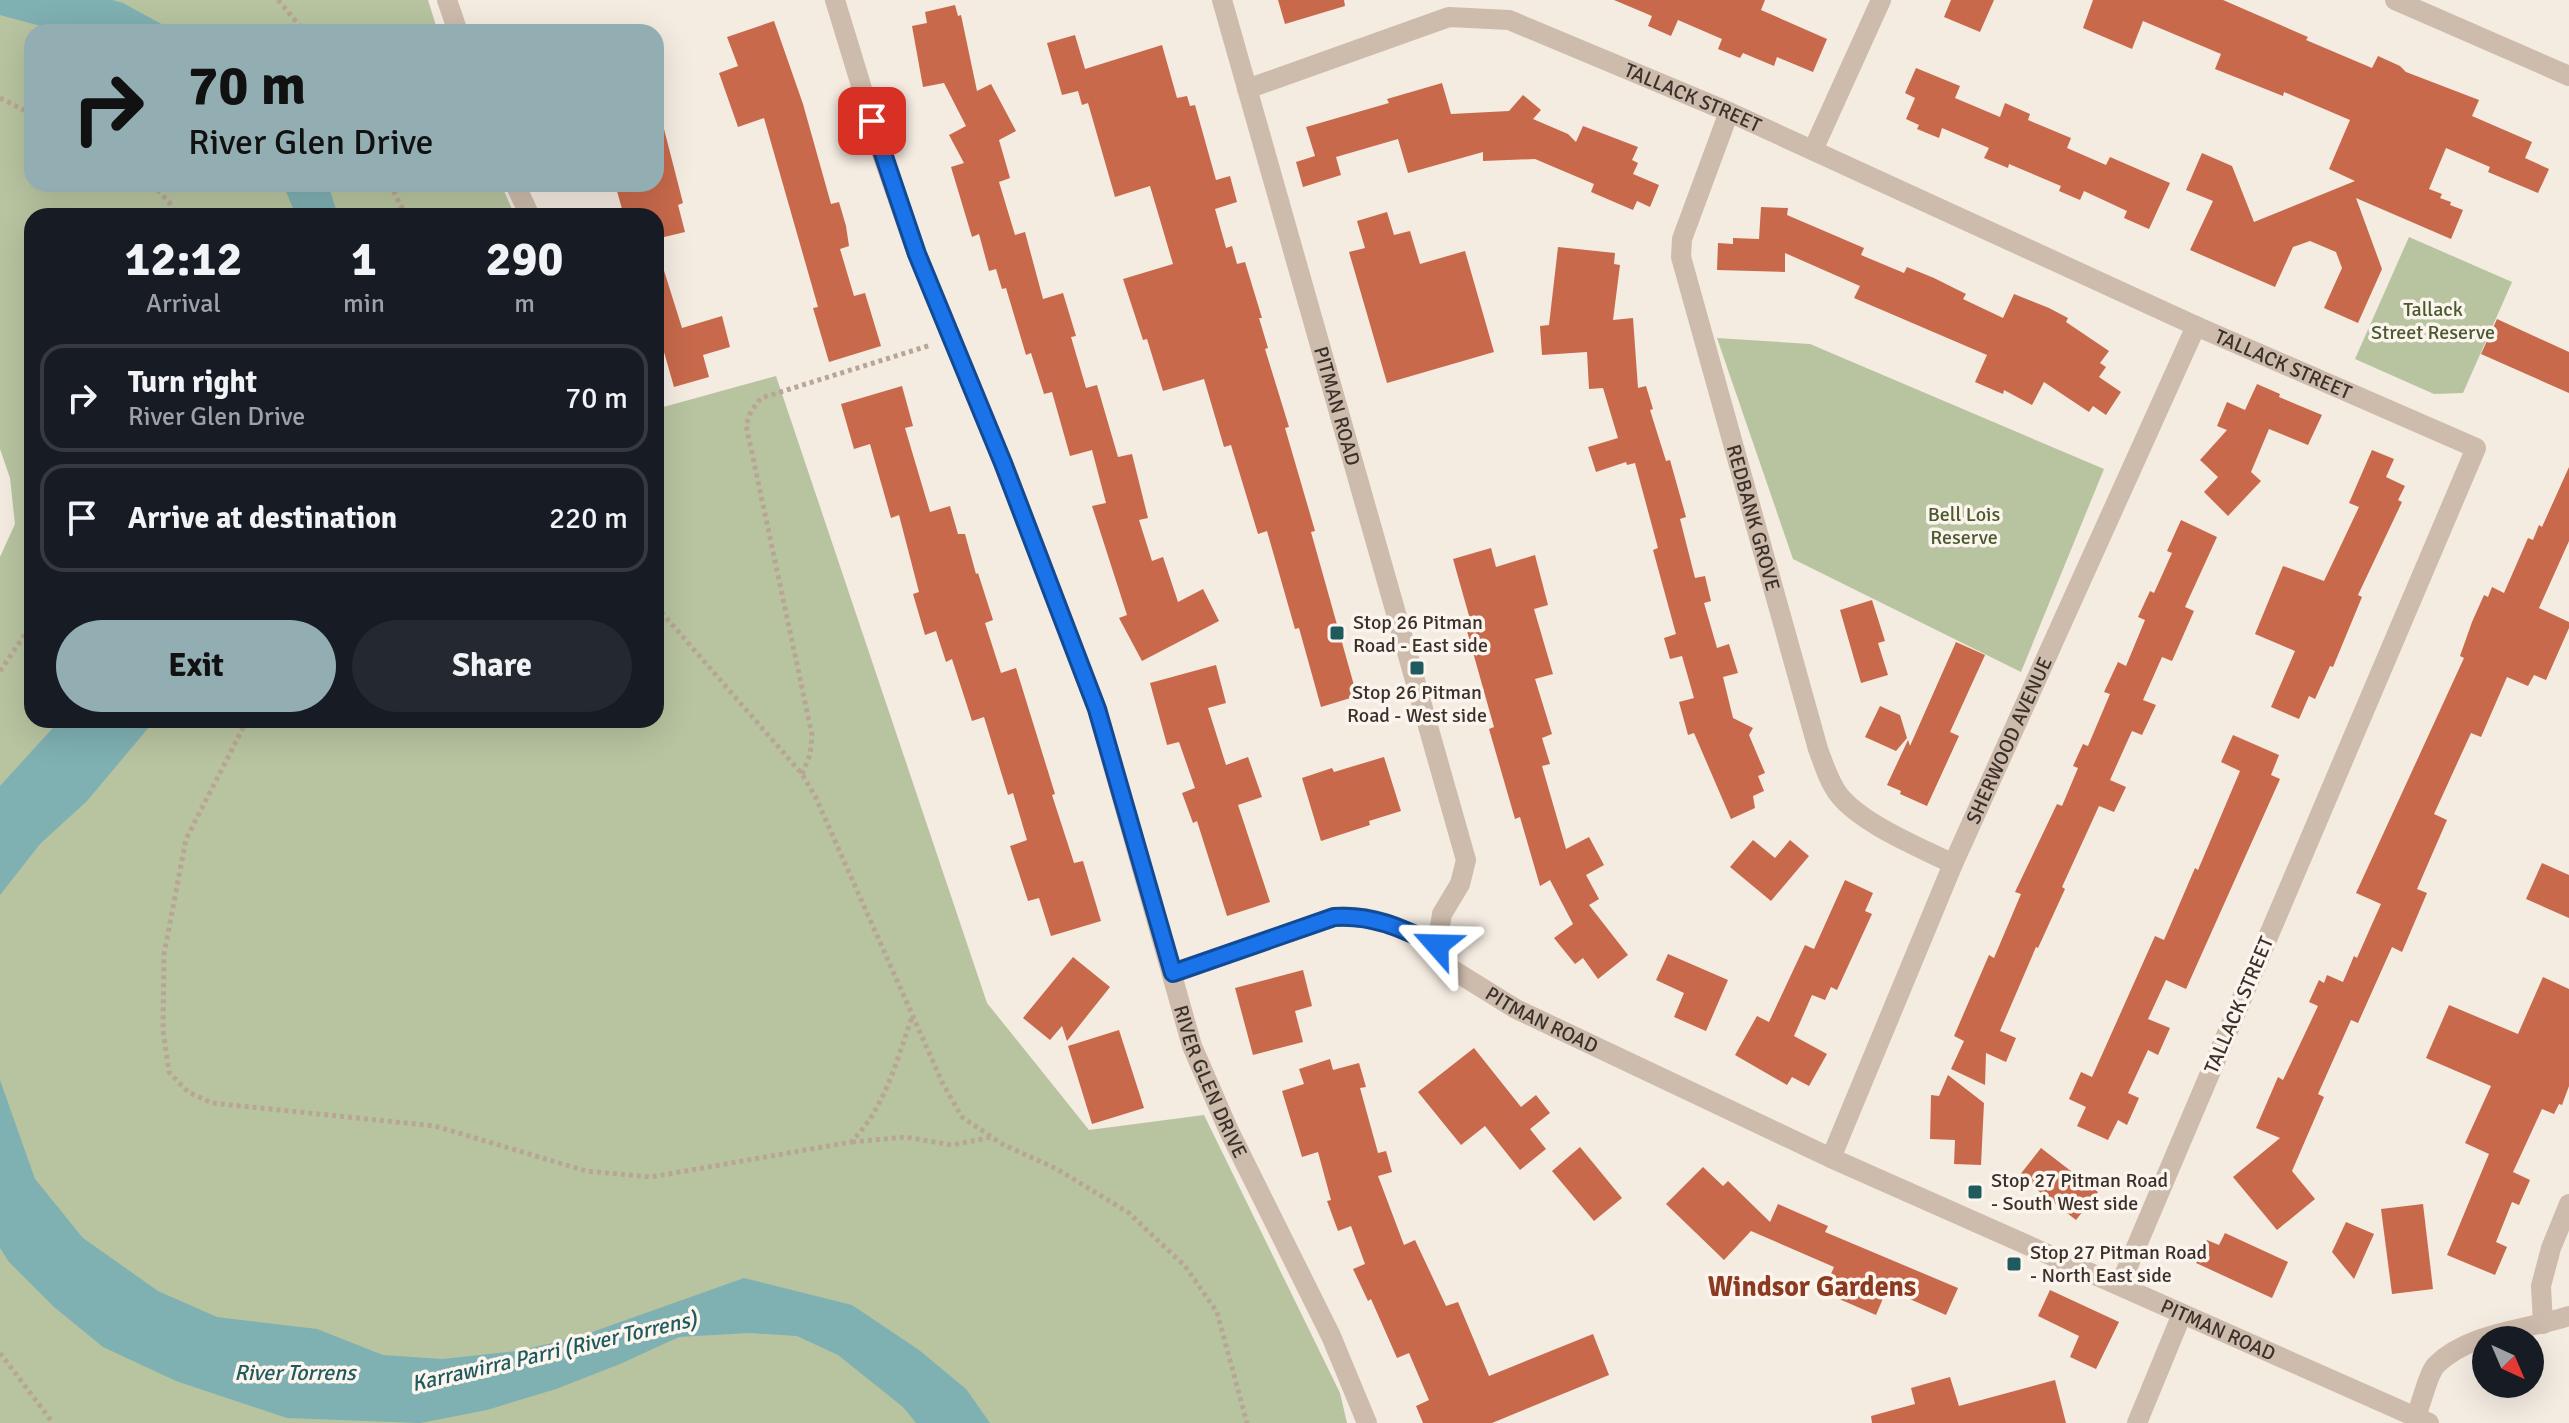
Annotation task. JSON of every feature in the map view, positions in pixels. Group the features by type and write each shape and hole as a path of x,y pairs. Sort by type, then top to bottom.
{"street":[{"path":"447,0 455,24"},
{"name":"RIVER GLEN DRIVE","path":"835,0 886,166 917,254 1003,463 1097,709 1192,1046 1331,1336 1367,1423"},
{"name":"PITMAN ROAD","path":"1222,0 1466,860 1460,884 1442,914 1437,945 1443,962 1516,1009 1831,1158 2422,1420"},
{"path":"1813,150 1881,0"},
{"path":"2395,0 2569,76"},
{"name":"TALLACK STREET","path":"1247,89 1449,17 1509,20 1729,112 2196,326 2476,448 2120,1285"},
{"name":"REDBANK GROVE","path":"1729,112 1682,239 1681,257 1818,749 1830,780 1849,806 1862,816 1953,864"},
{"name":"SHERWOOD AVENUE","path":"1831,1158 1953,864 2196,326"},
{"path":"1173,973 1334,917 1354,915 1375,919 1437,945"},
{"path":"2543,1324 2541,1286 2551,1248 2569,1204"},
{"path":"2137,1423 2182,1314"},
{"path":"2422,1420 2434,1367 2457,1350 2483,1338 2569,1316"}],"path":[{"path":"278,0 298,24"},
{"path":"0,98 24,110"},
{"path":"160,192 172,208"},
{"path":"802,774 810,755 812,735 746,425 751,411 761,398 951,339"},
{"path":"664,615 802,774 816,798 943,1084 962,1117 1129,1213 1185,1266 1217,1312 1247,1423"},
{"path":"0,671 24,636"},
{"path":"243,728 186,839 164,954 163,1030 169,1072 188,1092 212,1103 435,1126 586,1171 651,1177 851,1142 905,1137 952,1145 992,1137"},
{"path":"851,1142 865,1127 885,1094 912,1017"},
{"path":"0,1353 53,1423"}],"green space":[{"path":"0,0 428,0 436,24 24,24 24,192 504,192 512,208 24,208 24,728 664,728 664,407 776,376 987,1003 1089,1130 1204,1115 1340,1393 1347,1423 0,1423 0,557 15,524 10,478 0,449"},
{"name":"Tallack Street Reserve","path":"2409,237 2512,282 2463,393 2434,394 2355,359"},
{"name":"Bell Lois Reserve","path":"1717,338 1810,344 2104,469 2021,672 1793,559"}],"water":[{"path":"0,0 112,0 161,24 33,24 0,15"},
{"path":"286,192 330,192 336,208 293,208"},
{"path":"53,728 148,728 87,801 40,844 0,895 0,786"},
{"name":"River Torrens","path":"0,1080 35,1179 83,1238 158,1291 217,1317 317,1329 383,1355 442,1359 517,1351 578,1337 744,1278 852,1305 919,1350 966,1389 990,1423 916,1423 903,1407 838,1355 797,1336 750,1333 679,1337 556,1389 487,1410 420,1423 287,1418 176,1381 103,1347 54,1307 9,1262 0,1248"}],"building":[{"path":"1278,0 1344,0 1345,6 1285,24"},
{"path":"1614,0 1765,0 1761,10 1827,39 1813,72 1777,57 1774,66 1743,53 1740,58 1718,49 1722,39 1678,20 1671,36 1648,26 1652,16"},
{"path":"1951,0 1994,0 1980,32 1944,17"},
{"path":"2093,0 2223,0 2372,68 2378,56 2406,72 2479,100 2472,116 2532,142 2525,158 2549,169 2538,193 2488,172 2490,167 2446,148 2429,189 2442,194 2440,198 2451,202 2450,205 2463,210 2451,239 2356,198 2382,269 2358,323 2324,308 2342,268 2336,252 2310,241 2293,247 2275,287 2190,250 2213,201 2186,190 2202,153 2232,166 2254,222 2355,181 2329,169 2350,120 2284,92 2283,96 2215,69 2221,54 2143,21 2132,49 2083,28"},
{"path":"955,5 958,16 961,15 977,91 991,84 1016,131 999,140 1010,178 999,182 1015,235 1025,232 1043,299 1063,293 1076,336 1071,337 1086,388 1097,385 1118,457 1132,454 1148,518 1139,520 1152,561 1163,557 1178,602 1203,589 1219,621 1142,661 1119,618 1127,615 1092,506 1106,503 1092,450 1070,456 1052,392 1044,394 1031,353 1026,355 1006,288 1002,289 996,269 989,271 979,234 972,237 951,167 964,163 949,135 966,126 944,83 923,87 912,26 927,23 925,12"},
{"path":"774,21 803,104 831,204 839,202 846,226 849,246 840,249 854,296 865,293 881,346 829,362 813,308 818,307 764,118 738,127 719,73 738,66 727,37"},
{"path":"1075,35 1085,69 1162,45 1177,98 1187,96 1190,106 1195,105 1216,180 1230,176 1237,202 1215,209 1226,248 1232,246 1237,264 1245,262 1262,318 1259,318 1268,348 1265,349 1289,427 1285,428 1315,531 1311,532 1357,696 1321,707 1267,531 1258,534 1231,445 1224,447 1204,379 1163,391 1147,339 1143,340 1123,279 1173,264 1150,186 1115,197 1088,103 1082,105 1078,91 1062,95 1047,43"},
{"path":"1916,68 1960,86 1955,98 2000,117 2005,103 2030,114 2028,120 2071,138 2067,148 2106,165 2110,157 2170,183 2149,229 2124,218 2127,211 2084,191 2080,200 2059,191 2061,186 2009,164 2008,168 1984,158 1989,148 1942,128 1939,138 1917,129 1919,125 1906,119 1915,98 1905,93"},
{"path":"1442,83 1451,114 1509,111 1523,95 1541,110 1533,119 1568,134 1576,142 1583,126 1638,147 1632,160 1638,163 1633,174 1659,185 1650,207 1637,201 1633,210 1591,192 1594,184 1535,159 1483,161 1483,152 1408,173 1398,139 1336,157 1341,175 1303,187 1296,162 1315,156 1306,127 1389,103 1387,99"},
{"path":"664,129 683,203 678,205 685,232 664,237 664,208 622,208 617,192 664,192"},
{"path":"1761,207 1788,208 1787,215 1864,248 1861,255 1904,273 1907,267 1934,278 1966,294 1963,299 2003,318 2014,294 2049,308 2068,318 2066,322 2109,351 2100,363 2106,367 2099,377 2121,392 2106,415 2093,406 2089,412 2044,382 2032,405 2004,390 2003,394 1975,382 1987,355 1854,298 1860,286 1785,253 1785,272 1717,270 1718,243 1733,244 1733,238 1759,239"},
{"path":"1387,212 1394,235 1410,231 1420,264 1465,251 1494,352 1387,383 1349,252 1365,248 1357,221"},
{"path":"1558,247 1615,253 1614,264 1620,265 1613,320 1633,318 1638,388 1646,386 1666,461 1670,460 1686,517 1680,519 1695,578 1705,576 1711,601 1704,603 1717,648 1729,644 1738,673 1723,677 1733,718 1753,728 1749,735 1765,773 1758,776 1764,791 1753,796 1755,808 1731,819 1694,733 1688,735 1679,702 1694,698 1682,656 1670,659 1664,638 1676,634 1653,550 1658,548 1635,463 1627,465 1626,462 1596,472 1588,447 1618,438 1603,388 1589,389 1587,352 1542,355 1540,326 1549,325"},
{"path":"664,271 682,328 722,316 730,347 703,355 709,377 674,387 664,352"},
{"path":"2497,319 2569,352 2569,393 2481,354"},
{"path":"2257,384 2322,415 2308,445 2269,429 2251,472 2261,481 2228,516 2204,492 2218,477 2200,460 2227,430 2217,426 2227,402 2245,410"},
{"path":"902,386 913,426 905,428 930,512 950,506 958,534 965,534 993,620 985,623 1001,673 1016,668 1074,863 1083,861 1101,921 1051,936 1039,898 1028,901 1010,846 1027,840 1013,793 1008,795 984,717 972,721 952,659 946,662 936,631 925,635 913,594 919,592 899,515 891,518 870,444 854,449 841,404"},
{"path":"2372,450 2394,459 2386,477 2405,486 2398,500 2402,502 2358,595 2362,597 2333,667 2330,666 2315,699 2309,696 2299,719 2271,707 2295,651 2255,634 2283,566 2324,581 2359,507 2349,503"},
{"path":"2569,467 2569,541 2539,608 2569,622 2569,628 2546,680 2534,675 2528,686 2507,677 2481,737 2471,733 2434,814 2447,820 2417,889 2427,893 2402,952 2392,947 2358,1023 2351,1020 2318,1094 2324,1097 2292,1171 2315,1199 2277,1230 2233,1177 2280,1138 2256,1128 2278,1077 2283,1080 2318,1006 2309,1002 2319,980 2324,983 2327,975 2343,982 2381,904 2356,893 2464,658 2460,656 2472,622 2484,595 2488,597 2492,587 2504,593 2528,538 2533,540 2539,525 2542,527"},
{"path":"2181,520 2217,537 2185,607 2194,611 2172,661 2162,657 2143,700 2156,705 2142,735 2132,731 2110,780 2126,787 2114,812 2099,806 2000,1031 2016,1038 2006,1062 1986,1053 1985,1085 1951,1069 1964,1041 1954,1036 1989,955 1994,958 2021,894 2015,892 2057,804 2062,806 2078,768 2073,766 2083,744 2088,746 2110,694 2104,692 2118,662 2126,666 2145,620 2138,617 2150,591 2154,593 2172,553 2167,551"},
{"path":"1491,548 1496,567 1535,555 1548,605 1534,609 1553,674 1535,679 1552,734 1542,738 1550,764 1542,766 1566,849 1589,837 1604,865 1586,875 1599,899 1589,905 1628,955 1598,979 1583,958 1575,964 1554,938 1573,924 1550,880 1540,886 1520,817 1515,819 1489,729 1494,727 1467,631 1473,630 1453,559"},
{"path":"1872,600 1885,641 1878,643 1888,675 1861,683 1840,610"},
{"path":"1956,642 1985,655 1950,732 1959,736 1927,806 1887,785 1908,740 1910,746"},
{"path":"1216,665 1226,703 1208,708 1226,765 1248,757 1262,797 1238,805 1270,902 1227,916 1197,821 1193,823 1182,793 1195,788 1179,742 1167,745 1150,683"},
{"path":"1880,706 1900,715 1907,738 1896,751 1865,737"},
{"path":"2233,735 2279,755 2271,775 2280,779 2186,989 2166,980 2148,1019 2170,1028 2158,1055 2148,1050 2128,1093 2139,1098 2127,1125 2118,1120 2108,1140 2077,1126 2086,1107 2069,1099 2081,1072 2092,1077 2155,936 2164,940 2195,868 2198,870 2240,771 2221,762"},
{"path":"1384,757 1401,811 1321,841 1302,778"},
{"path":"1753,840 1775,858 1790,840 1809,856 1771,901 1730,867"},
{"path":"2542,863 2569,875 2569,918 2526,899"},
{"path":"1845,880 1873,893 1865,911 1872,914 1837,990 1831,987 1825,1000 1812,995 1794,1036 1827,1054 1809,1086 1792,1077 1787,1085 1735,1055 1757,1016 1769,1022 1805,945 1814,949"},
{"path":"1668,954 1728,980 1706,1031 1674,1017 1684,993 1656,980"},
{"path":"1073,957 1110,987 1067,1041 1062,1026 1050,1040 1023,1018"},
{"path":"1303,970 1312,1006 1295,1011 1303,1042 1253,1055 1235,988"},
{"path":"2543,977 2569,989 2569,1086 2562,1105 2559,1104 2554,1114 2542,1109 2513,1172 2530,1180 2519,1205 2512,1202 2496,1242 2507,1247 2495,1275 2447,1255 2489,1154 2465,1143 2491,1086 2426,1058 2449,1005 2518,1034"},
{"path":"1119,1030 1144,1108 1092,1124 1068,1046"},
{"path":"1474,1048 1521,1107 1536,1095 1550,1113 1530,1129 1546,1149 1520,1170 1485,1126 1461,1145 1418,1092"},
{"path":"1330,1059 1333,1070 1359,1063 1366,1087 1360,1088 1378,1153 1386,1151 1392,1172 1378,1176 1404,1245 1415,1240 1446,1306 1458,1302 1489,1376 1593,1334 1609,1375 1492,1423 1423,1423 1416,1406 1429,1400 1409,1353 1397,1358 1371,1299 1368,1301 1353,1269 1365,1264 1351,1226 1338,1231 1327,1201 1331,1200 1318,1152 1302,1157 1282,1091 1304,1084 1299,1069"},
{"path":"1948,1075 1984,1103 1981,1165 1954,1164 1955,1140 1930,1139 1931,1095 1939,1096"},
{"path":"1580,1147 1622,1198 1594,1221 1552,1171"},
{"path":"2041,1148 2098,1192 2076,1220 2019,1176"},
{"path":"1703,1167 1723,1186 1728,1181 1770,1222 1778,1204 1828,1226 1825,1232 1958,1288 1946,1315 1887,1289 1876,1315 1823,1292 1834,1267 1751,1231 1724,1260 1666,1204"},
{"path":"2423,1204 2433,1289 2392,1294 2381,1209"},
{"path":"2346,1222 2374,1234 2354,1279 2332,1252"},
{"path":"2225,1233 2288,1262 2272,1298 2196,1263 2207,1240 2219,1245"},
{"path":"2050,1290 2119,1322 2096,1369 2070,1357 2079,1336 2038,1316"},
{"path":"1950,1377 1959,1406 2055,1380 2066,1423 1872,1423 1871,1416 1915,1404 1911,1388"}],"place":[{"name":"Stop 26 Pitman Road - East side","path":"1337,633"},
{"name":"Stop 26 Pitman Road - West side","path":"1417,668"},
{"name":"Stop 27 Pitman Road - South West side","path":"1975,1192"},
{"name":"Stop 27 Pitman Road - North East side","path":"2014,1264"}],"district":[{"name":"Windsor Gardens","path":"1812,1287"}],"route":[{"path":"872,121 917,254 1003,463 1097,709 1173,973 1334,917 1354,915 1375,919 1437,945"}],"water label":[{"name":"Karrawirra Parri (River Torrens)","path":"554,1351"}]}
